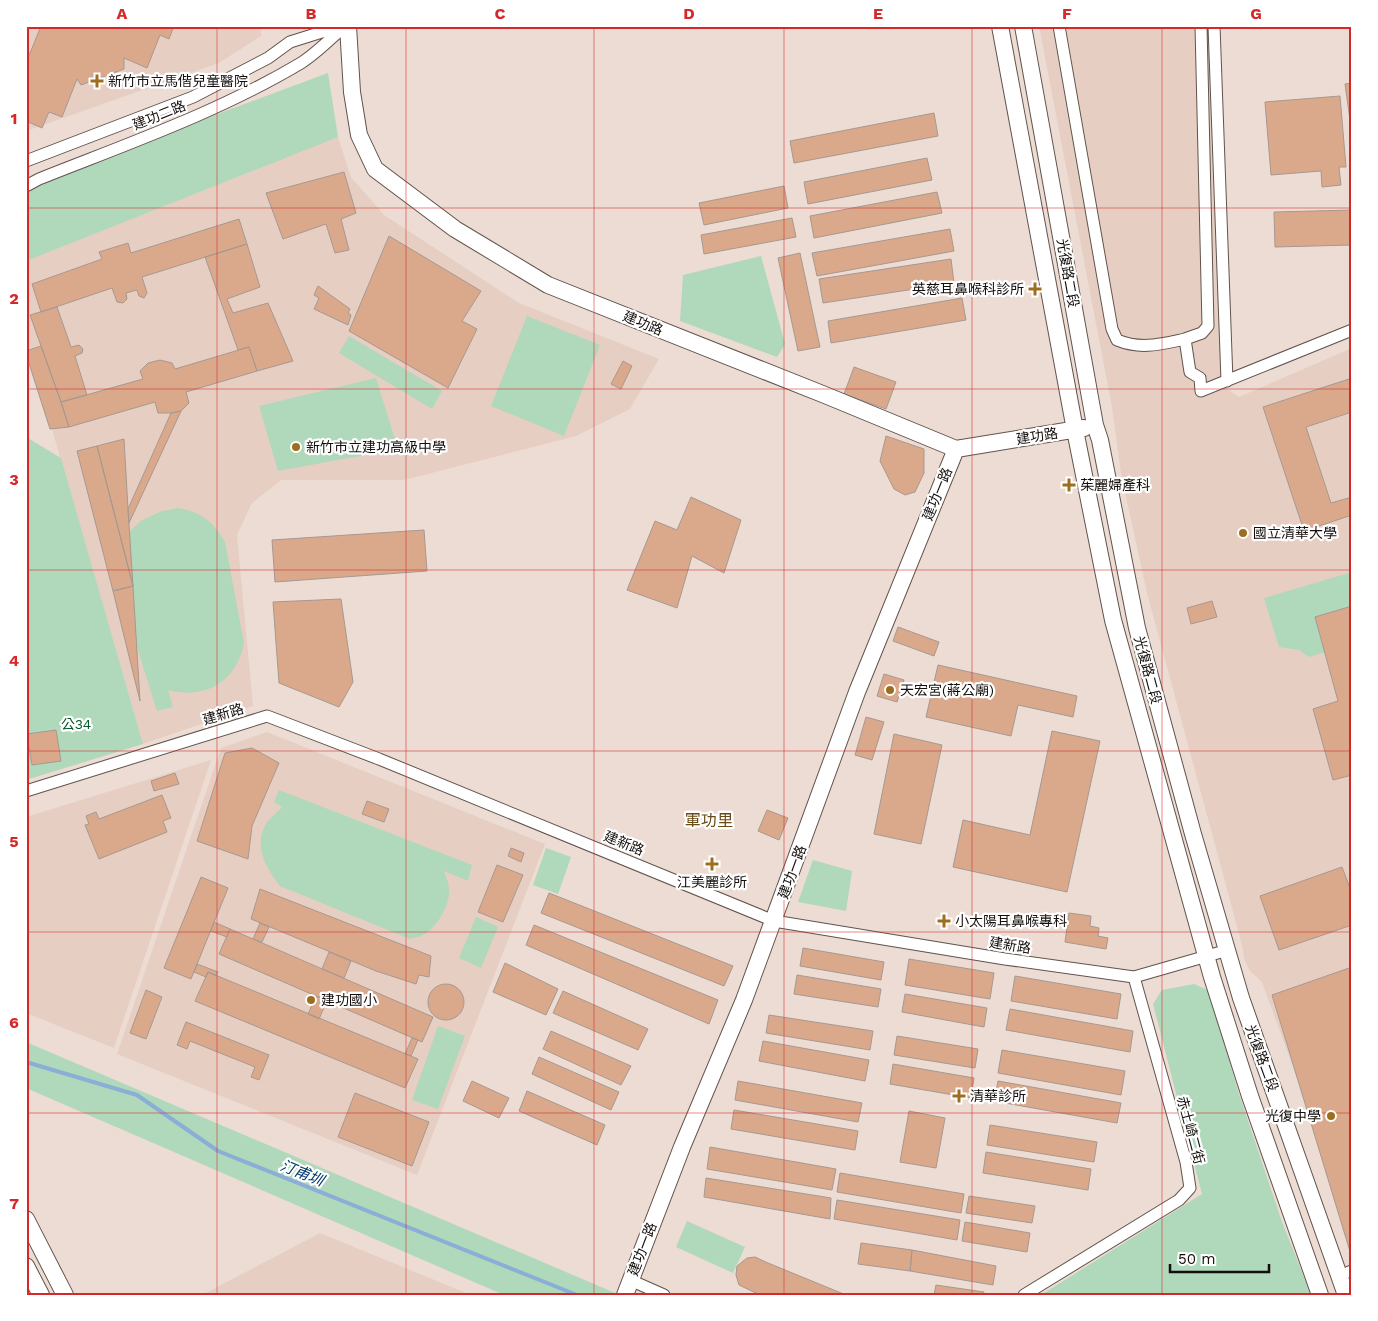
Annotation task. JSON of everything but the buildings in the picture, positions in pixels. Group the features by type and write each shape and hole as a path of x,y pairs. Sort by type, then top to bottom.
{"main road":[{"name":"建功路","path":"347,26 352,92 359,135 375,170 455,229 548,285 826,395 956,449 1075,430 1095,425"},
{"name":"光復路二段","path":"1000,26 1075,430 1117,633 1212,977 1250,1096 1320,1295"},
{"name":"光復路二段","path":"1023,26 1095,425 1100,440 1137,628 1193,834 1241,998 1346,1295"},
{"name":"建功一路","path":"628,1288 682,1147 774,921 857,692 956,449"},
{"path":"26,1219 65,1295"},
{"path":"26,1266 41,1295"}],"street":[{"name":"建功二路","path":"26,161 193,97 268,58 290,42 341,26"},
{"name":"建功二路","path":"26,186 200,114 252,89 302,62 347,26"},
{"path":"1058,26 1112,329 1117,340 1130,346 1144,347 1185,339 1202,333 1208,326 1201,26"},
{"path":"1214,26 1227,381"},
{"path":"1185,339 1190,372 1200,378 1201,391 1352,330"},
{"path":"1117,633 1137,628"},
{"name":"建新路","path":"26,791 267,716 388,762 774,921 1014,961 1134,977 1207,954 1228,950"},
{"name":"赤土崎二街","path":"1024,1295 1179,1200 1190,1188 1186,1162 1134,977"},
{"path":"628,1288 664,1295"}],"shaded area":[{"name":"新竹市立馬偕兒童醫院","path":"26,26 256,26 261,28 261,36 219,63 26,131"},
{"name":"國立清華大學","path":"1039,26 1211,26 1225,381 1227,389 1239,397 1352,348 1352,1240 1332,1174 1262,982 1250,971 1244,959 1238,930 1147,593 1121,474 1112,407"},
{"name":"新竹市立建功高級中學","path":"338,137 351,177 384,215 519,303 659,359 630,409 576,436 404,480 281,480 252,503 237,535 253,706 143,744 26,339 26,260 253,166"},
{"name":"建功國小","path":"267,732 545,844 417,1175 117,1054 221,748"},
{"path":"211,760 114,1048 26,1013 26,817"},
{"path":"320,1233 471,1295 202,1295"}],"green space":[{"path":"328,73 338,137 26,261 26,187 29,184"},
{"path":"761,256 785,344 777,357 680,321 683,275"},
{"path":"527,316 600,345 564,436 491,406"},
{"path":"349,336 442,391 432,409 339,353"},
{"path":"376,378 398,449 278,471 259,406"},
{"name":"公34","path":"26,437 61,458 143,744 29,779 26,776"},
{"path":"179,508 194,512 206,519 225,542 244,643 235,668 227,677 207,690 182,692 168,690 173,707 157,711 114,574 128,533 142,520 162,511"},
{"path":"1352,572 1352,606 1315,617 1325,652 1309,657 1299,650 1279,647 1264,598"},
{"path":"279,790 472,865 468,881 444,871 449,890 445,910 437,923 427,933 410,939 280,886 265,863 261,847 263,830 268,821 282,807 274,802"},
{"path":"546,848 571,857 558,894 533,885"},
{"path":"813,860 852,871 846,911 798,902"},
{"path":"476,917 498,927 481,968 459,958"},
{"path":"1194,984 1210,991 1238,1091 1282,1222 1311,1295 1041,1295 1202,1194 1153,1004 1162,990"},
{"path":"438,1026 465,1036 438,1109 412,1100"},
{"path":"26,1042 620,1295 504,1295 26,1088"},
{"path":"687,1221 745,1247 733,1273 676,1247"}],"waterway":[{"name":"汀甫圳","path":"26,1062 137,1095 218,1151 577,1295"}],"place":[{"name":"新竹市立馬偕兒童醫院","path":"97,81"},
{"name":"英慈耳鼻喉科診所","path":"1035,289"},
{"name":"新竹市立建功高級中學","path":"296,447"},
{"name":"茱麗婦產科","path":"1069,485"},
{"name":"國立清華大學","path":"1243,533"},
{"name":"天宏宮(蔣公廟)","path":"890,690"},
{"name":"江美麗診所","path":"712,864"},
{"name":"小太陽耳鼻喉專科","path":"944,921"},
{"name":"建功國小","path":"311,1000"},
{"name":"清華診所","path":"959,1096"},
{"name":"光復中學","path":"1331,1116"}],"district":[{"name":"軍功里","path":"709,820"}]}
